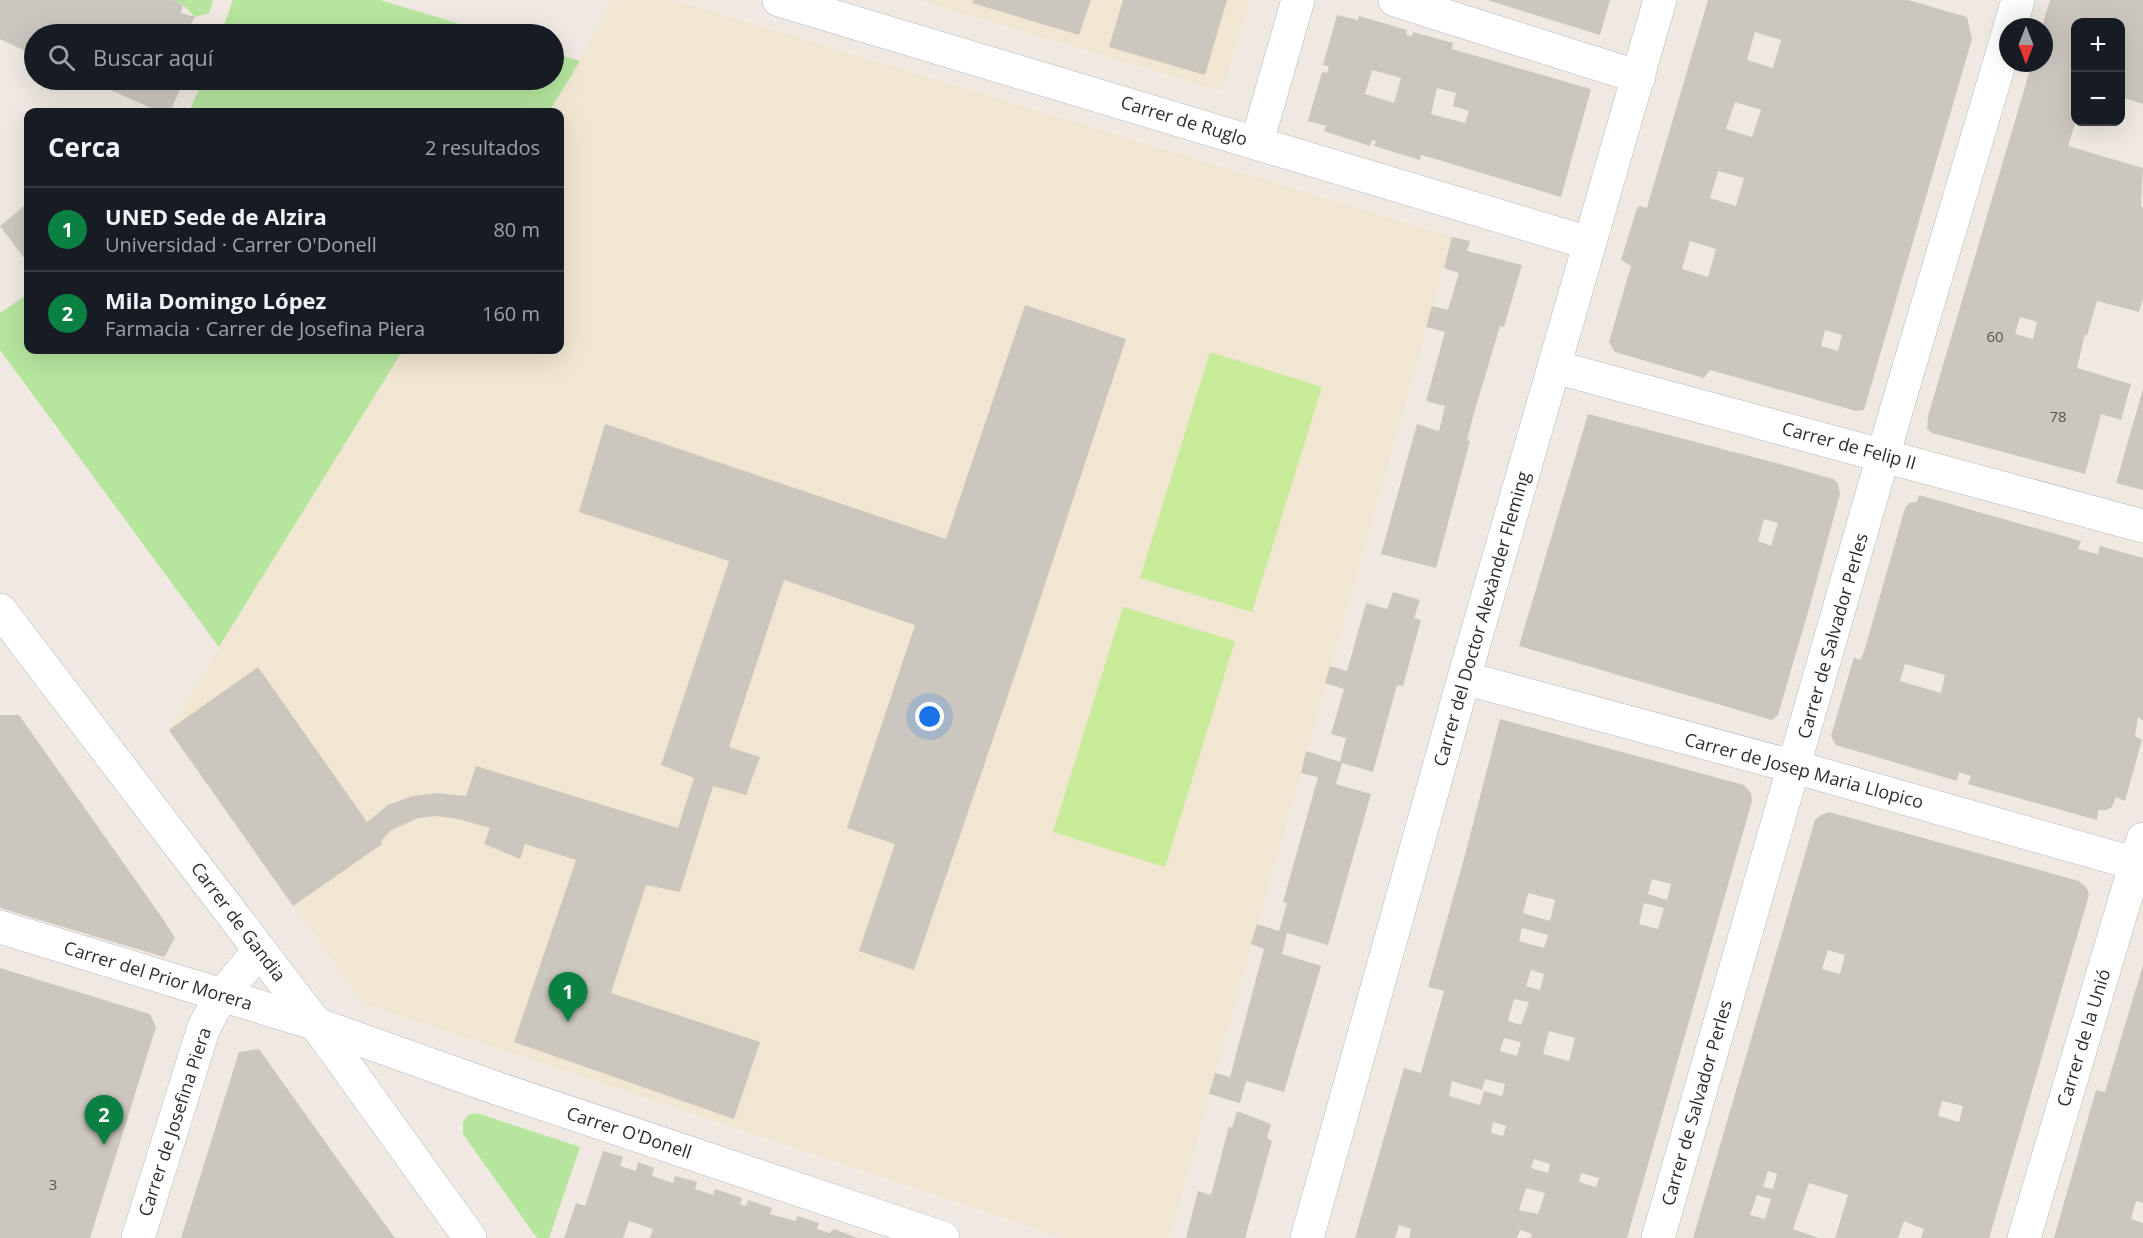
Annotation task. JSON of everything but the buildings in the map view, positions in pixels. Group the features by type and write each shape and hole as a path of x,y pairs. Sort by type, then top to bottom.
{"street":[{"name":"Carrer de Ruglo","path":"781,0 1589,243"},
{"path":"1257,142 1298,0"},
{"path":"1395,0 1639,77"},
{"name":"Carrer del Doctor Alexànder Fleming","path":"1307,1238 1464,678 1660,0"},
{"name":"Carrer de Salvador Perles","path":"1658,1238 1885,455 2009,13"},
{"name":"Carrer de Felip II","path":"1555,367 2143,526"},
{"name":"Carrer de Gandia","path":"0,610 316,1024 470,1238"},
{"name":"Carrer de Josep Maria Llopico","path":"1464,678 2140,856"},
{"name":"Carrer de la Unió","path":"2025,1238 2140,856"},
{"name":"Carrer del Prior Morera","path":"0,927 316,1024"},
{"name":"Carrer de Josefina Piera","path":"138,1238 204,1027 222,995 260,950"},
{"name":"Carrer O'Donell","path":"316,1024 496,1088 942,1238"}],"shaded area":[{"path":"612,0 674,0 1452,237 1169,1238 1064,1238 363,1003 169,730 401,354 564,354 564,108 551,108 580,61"},
{"path":"919,0 1249,0 1222,91"}],"green space":[{"path":"173,0 213,0 209,13 195,17 183,5"},
{"path":"233,0 380,0 460,24 225,24"},
{"path":"564,56 580,61 564,87"},
{"path":"199,90 562,90 551,108 191,108"},
{"path":"24,297 24,354 401,354 219,647 0,350 0,313"},
{"path":"1210,352 1322,387 1252,612 1140,578"},
{"path":"1123,607 1235,641 1165,867 1053,832"},
{"path":"477,1113 580,1147 549,1238 537,1238 463,1134 463,1122 468,1115"}],"place":[{"name":"UNED Sede de Alzira","path":"568,1022"},
{"name":"Mila Domingo López","path":"104,1145"}]}
